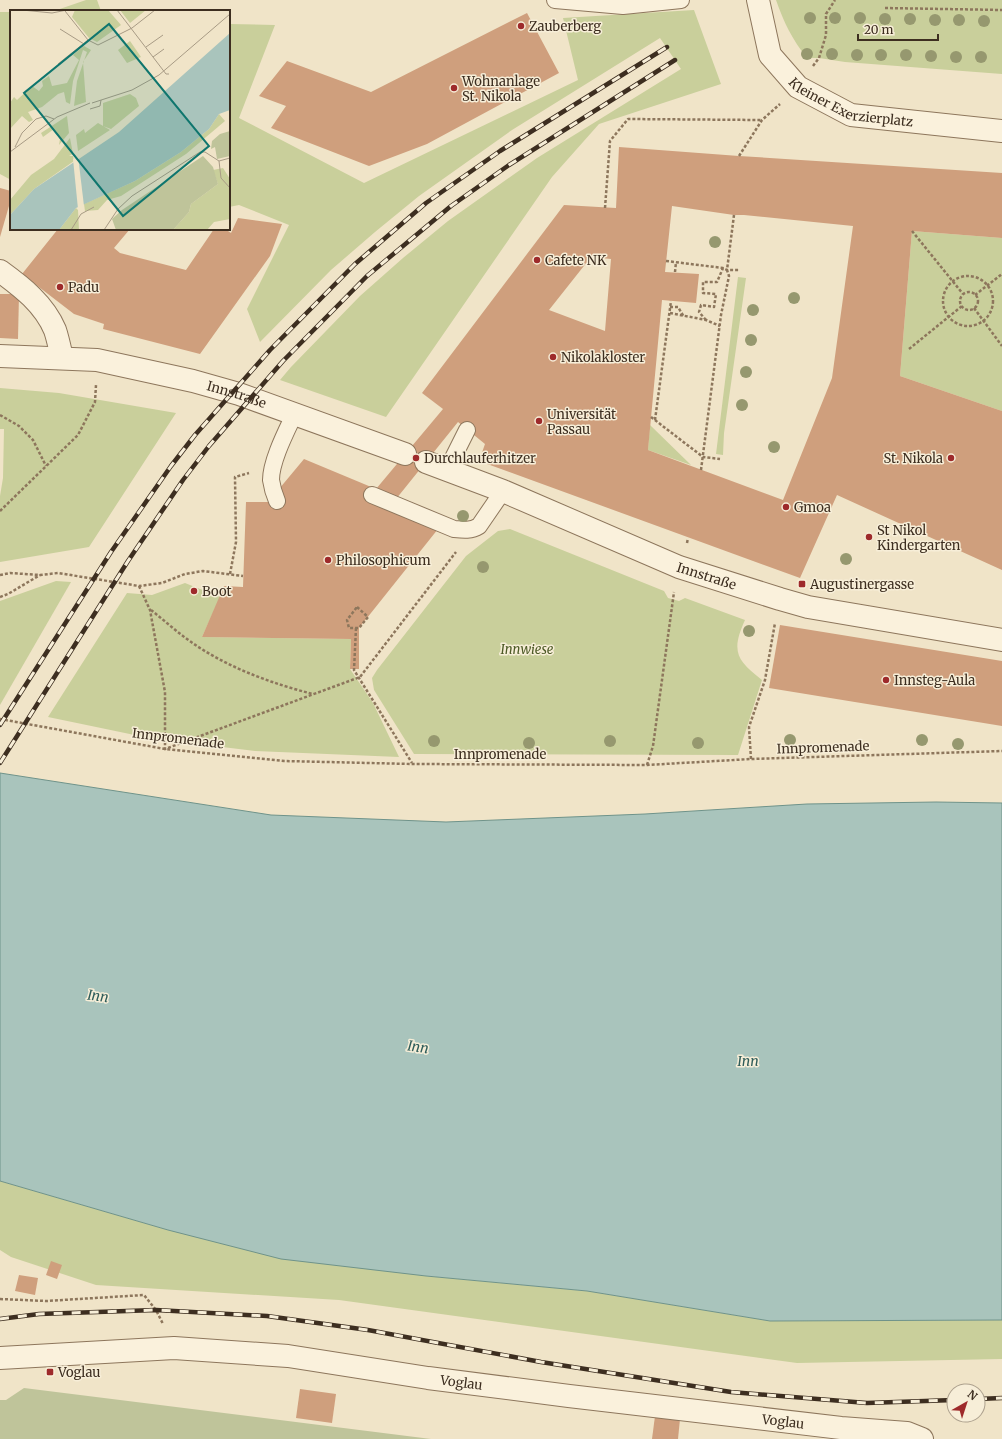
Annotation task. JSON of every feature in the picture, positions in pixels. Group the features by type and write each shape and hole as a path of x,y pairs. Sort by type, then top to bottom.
{"street":[{"name":"Kleiner Exerzierplatz","path":"758,0 770,55 798,87 851,115 1002,131"},
{"path":"0,271 23,288 42,308 55,330 62,358"},
{"name":"Innstraße","path":"0,356 97,360 193,381 239,394 406,454"},
{"name":"Innstraße","path":"426,462 503,492 679,567 780,599 808,607 1002,640"},
{"name":"Voglau","path":"0,1358 174,1348 288,1356 428,1378 569,1396 841,1428 907,1433 922,1439"}],"lane":[{"path":"555,0 623,6 681,0"},
{"path":"277,501 273,492 271,480 273,466 294,414"},
{"path":"448,470 467,430"},
{"path":"372,495 454,529 474,530 486,517 503,492"}],"path":[{"path":"798,87 819,58 826,35 826,14 835,0"},
{"path":"885,8 1002,10"},
{"path":"739,156 762,120 770,112"},
{"path":"605,208 610,142 628,120 762,120"},
{"path":"700,470 720,326 729,276 727,270 734,215"},
{"path":"912,231 963,294"},
{"path":"666,261 723,268 727,270 739,270"},
{"path":"675,272 676,262"},
{"path":"706,320 699,312 701,305 714,307 716,294 703,293 703,282 717,282 723,268"},
{"path":"975,295 1002,274"},
{"path":"967,275 978,277 988,284 994,297 992,311 984,322 972,327 958,325 948,317 942,304 944,292 953,281 967,275"},
{"path":"968,292 975,295 977,304 974,308 969,310 962,306 960,301 963,294 968,292"},
{"path":"655,420 671,301"},
{"path":"909,349 962,306"},
{"path":"670,307 678,307 684,317"},
{"path":"974,308 1002,346"},
{"path":"670,313 684,317 706,320 720,326"},
{"path":"0,511 78,435 95,402"},
{"path":"0,415 19,426 33,440 46,466"},
{"path":"651,417 703,457 720,459"},
{"path":"230,574 236,542 235,477 273,466"},
{"path":"139,586 150,610 165,692 165,749 360,677 474,530"},
{"path":"647,765 653,746 673,599 679,567"},
{"path":"0,575 40,575 58,573 139,586 162,583 185,574 203,571 243,576"},
{"path":"0,597 8,594 40,575"},
{"path":"751,759 749,727 765,680 780,599"},
{"path":"357,607 368,617 359,628 356,628 349,628 346,620 357,607"},
{"path":"150,610 194,644 228,662 282,686 314,694"},
{"path":"356,628 354,670 360,677 412,764"},
{"name":"Innpromenade","path":"0,719 165,749 284,761 412,764 647,765 751,759 1002,751"},
{"path":"0,1299 46,1301 144,1295 156,1310"}],"green space":[{"path":"86,0 97,0 101,10 57,10"},
{"path":"776,0 1002,0 1002,74 807,58 789,30"},
{"path":"694,10 721,84 599,124 552,177 386,417 280,380 360,296 448,221 537,158 681,69 660,38 512,130 419,196 375,232 331,270 260,342 247,309 289,225 239,205 230,207 230,24 275,25 239,118 364,183 578,80 563,18"},
{"path":"0,12 10,12 10,179 0,174"},
{"path":"912,231 1002,238 1002,411 900,376"},
{"path":"738,277 746,278 724,433 723,455 716,454"},
{"path":"0,388 59,393 176,413 89,547 0,562 0,496 3,478 4,429 0,429"},
{"path":"650,425 691,465 648,450"},
{"name":"Innwiese","path":"510,529 664,591 668,598 679,601 685,598 745,620 738,640 738,654 746,667 762,680 738,755 414,754 374,690 372,678 466,556 498,531"},
{"path":"56,581 71,582 0,705 0,601"},
{"path":"185,583 220,597 202,637 351,639 350,669 373,703 399,757 255,751 149,738 48,717 127,593 152,595"},
{"path":"0,1181 168,1230 426,1276 587,1291 770,1321 1002,1320 1002,1359 797,1363 339,1300 96,1285 11,1257 0,1250"},
{"path":"24,1388 431,1439 0,1439 0,1400 6,1400"}],"water":[{"name":"Inn","path":"0,773 271,815 446,822 645,814 807,804 936,802 1002,803 1002,1320 770,1321 587,1291 426,1276 281,1259 168,1230 0,1181"}],"building":[{"name":"Wohnanlage St. Nikola","path":"527,13 559,73 427,144 369,166 271,128 286,106 259,96 287,61 371,92"},
{"name":"Nikolakloster","path":"619,147 1002,173 1002,238 912,231 900,376 1002,411 1002,570 837,495 800,578 479,461 485,444 458,422 388,509 438,529 359,628 359,669 350,669 351,639 202,637 224,586 243,587 246,502 271,502 279,489 304,459 376,489 443,409 422,393 564,205 616,208","holes":["672,206 734,215 853,226 832,378 783,500 648,450 662,300 696,303 699,274 665,272","591,257 611,259 605,331 549,310"]},
{"path":"0,188 10,191 10,202 0,237"},
{"path":"238,218 282,224 270,256 200,354 103,329 104,324 74,314 22,274 57,230 129,230 114,248 120,253 186,270 213,230 226,230 231,233"},
{"path":"0,294 19,294 18,339 0,338"},
{"name":"Innsteg-Aula","path":"780,625 1002,661 1002,726 769,688"},
{"path":"51,1261 62,1265 57,1279 46,1275"},
{"path":"19,1275 38,1278 35,1295 15,1291"},
{"path":"300,1389 336,1394 332,1423 296,1418"},
{"path":"655,1416 680,1419 678,1439 652,1439"}],"railway":[{"path":"0,725 111,552 171,466 195,435 270,350 355,264 426,203 500,151 667,47"},
{"path":"0,763 128,561 183,480 209,446 283,361 367,276 451,206 509,165 675,60"},
{"path":"0,1319 39,1314 156,1310 267,1316 368,1330 541,1362 731,1392 867,1403 946,1400"},
{"path":"986,1399 1002,1398"}],"place":[{"name":"Zauberberg","path":"521,26"},
{"name":"Wohnanlage St. Nikola","path":"454,88"},
{"name":"Cafete NK","path":"537,260"},
{"name":"Padu","path":"60,287"},
{"name":"Nikolakloster","path":"553,357"},
{"name":"Universität Passau","path":"539,421"},
{"name":"Durchlauferhitzer","path":"416,458"},
{"name":"St. Nikola","path":"951,458"},
{"name":"Gmoa","path":"786,507"},
{"name":"St Nikol Kindergarten","path":"869,537"},
{"name":"Philosophicum","path":"328,560"},
{"name":"Augustinergasse","path":"802,584"},
{"name":"Boot","path":"194,591"},
{"name":"Innsteg-Aula","path":"886,680"},
{"name":"Voglau","path":"50,1372"}]}
